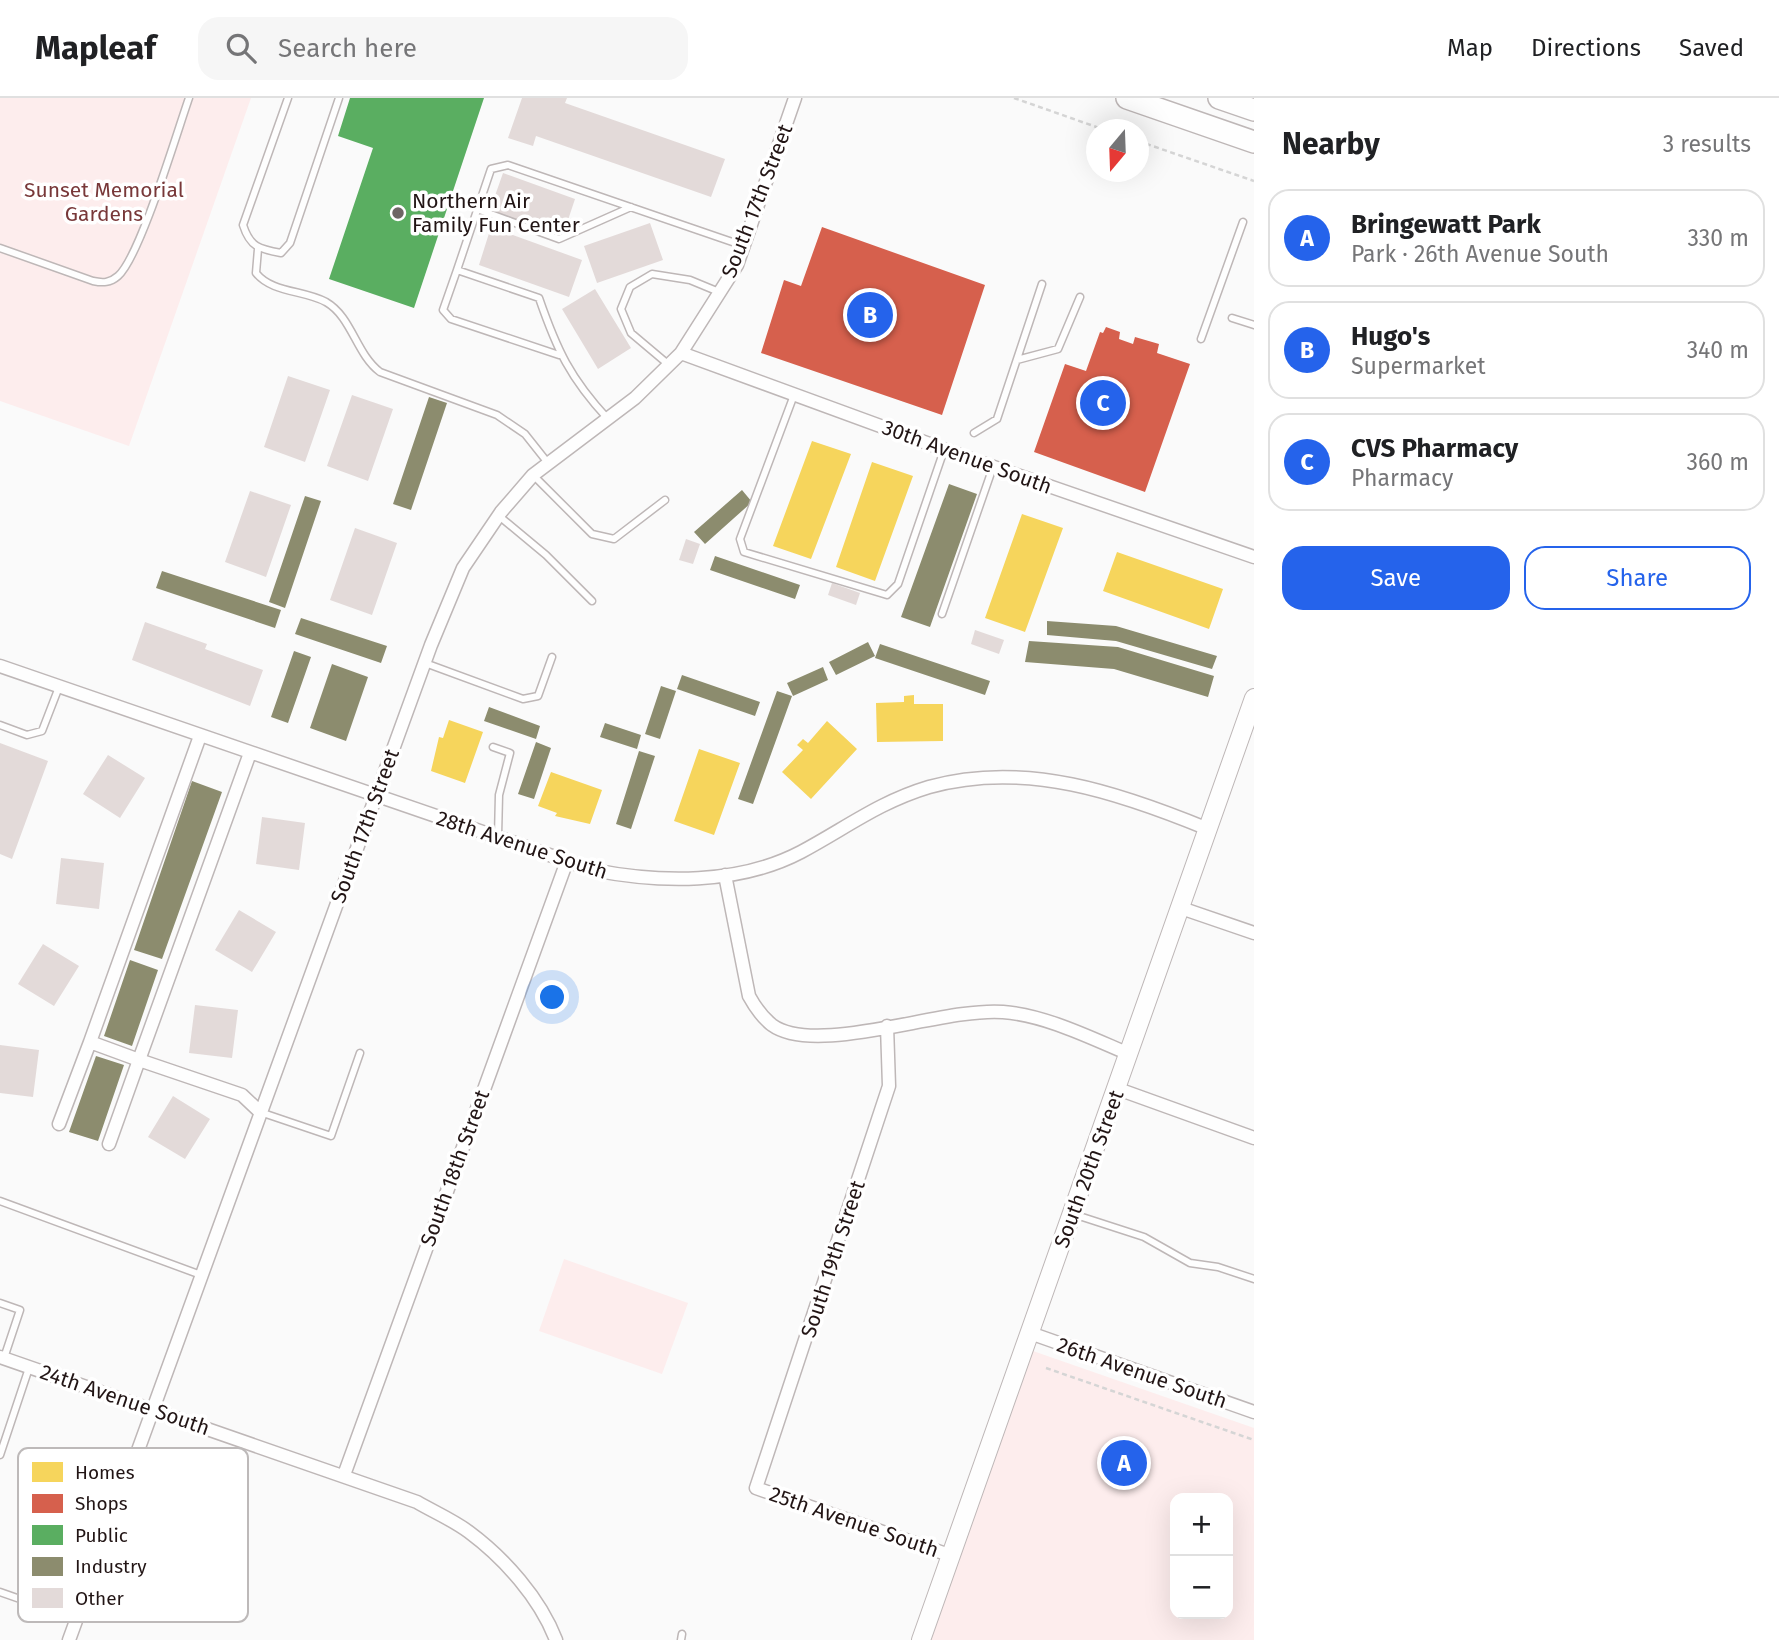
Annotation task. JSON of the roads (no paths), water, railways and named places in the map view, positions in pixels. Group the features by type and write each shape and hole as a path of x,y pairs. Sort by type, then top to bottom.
{"main road":[{"path":"1127,98 1254,142"},
{"path":"1219,98 1254,110"}],"street":[{"name":"South 17th Street","path":"138,1448 425,663 463,568 499,516 533,475 635,398 681,354 721,293 744,246 795,98"},
{"name":"30th Avenue South","path":"681,354 993,467 1254,557"},
{"name":"28th Avenue South","path":"0,666 498,838 567,861 631,877 673,879 725,876 801,852 874,808 904,796 931,787 985,778 1018,776 1081,786 1208,829"},
{"name":"South 20th Street","path":"921,1640 1254,698"},
{"path":"59,1124 200,736"},
{"path":"109,1144 250,753"},
{"name":"South 18th Street","path":"344,1475 567,861"},
{"path":"725,876 749,996 760,1014 774,1027 801,1036 832,1036 940,1016 1004,1012 1038,1019 1129,1054"},
{"path":"1181,908 1254,933"},
{"name":"South 19th Street","path":"756,1488 889,1086 887,1026"},
{"path":"90,1042 242,1095 261,1112"},
{"path":"1118,1089 1254,1138"},
{"name":"26th Avenue South","path":"1030,1333 1254,1412"},
{"name":"24th Avenue South","path":"2,1358 417,1502 468,1531 513,1573 550,1623 556,1640"},
{"name":"25th Avenue South","path":"756,1488 952,1556"},
{"name":"South 17th Street","path":"72,1639 76,1622"}],"lane":[{"path":"0,248 93,281 103,283 118,277 136,245 189,98"},
{"path":"288,98 243,225 248,241 258,249 281,253 290,243 339,98"},
{"path":"559,355 451,319 443,310 491,169 508,165 744,246"},
{"path":"477,209 559,239 632,206"},
{"path":"1201,339 1243,222"},
{"path":"258,249 256,273 263,282 326,302 347,327 367,363 380,372 497,415 525,434 548,463"},
{"path":"457,270 539,299 559,355 590,399 608,419"},
{"path":"669,365 631,332 621,309 630,287 652,274 690,280 721,293"},
{"path":"974,433 996,419 1042,284"},
{"path":"1017,360 1058,349 1080,297"},
{"path":"1232,317 1254,325"},
{"path":"794,395 740,539 744,552 887,595 898,584 944,449"},
{"path":"942,614 993,467"},
{"path":"533,475 592,534 614,539 665,500"},
{"path":"499,516 516,528 592,601"},
{"path":"425,663 523,699 538,696 552,657"},
{"path":"0,725 27,735 42,731 59,687"},
{"path":"493,747 509,753 499,796 498,838"},
{"path":"261,1112 331,1136 360,1053"},
{"path":"0,1200 201,1275"},
{"path":"1073,1214 1144,1237 1190,1263 1218,1267 1254,1279"},
{"path":"0,1303 20,1310 2,1358"},
{"path":"0,1455 29,1368"},
{"path":"0,1592 18,1598"}],"place":[{"name":"Northern Air Family Fun Center","path":"398,213"},
{"name":"Hugo's","path":"870,315"},
{"name":"CVS Pharmacy","path":"1103,403"},
{"name":"Bringewatt Park","path":"1124,1463"}],"park label":[{"name":"Sunset Memorial Gardens","path":"104,202"}]}
